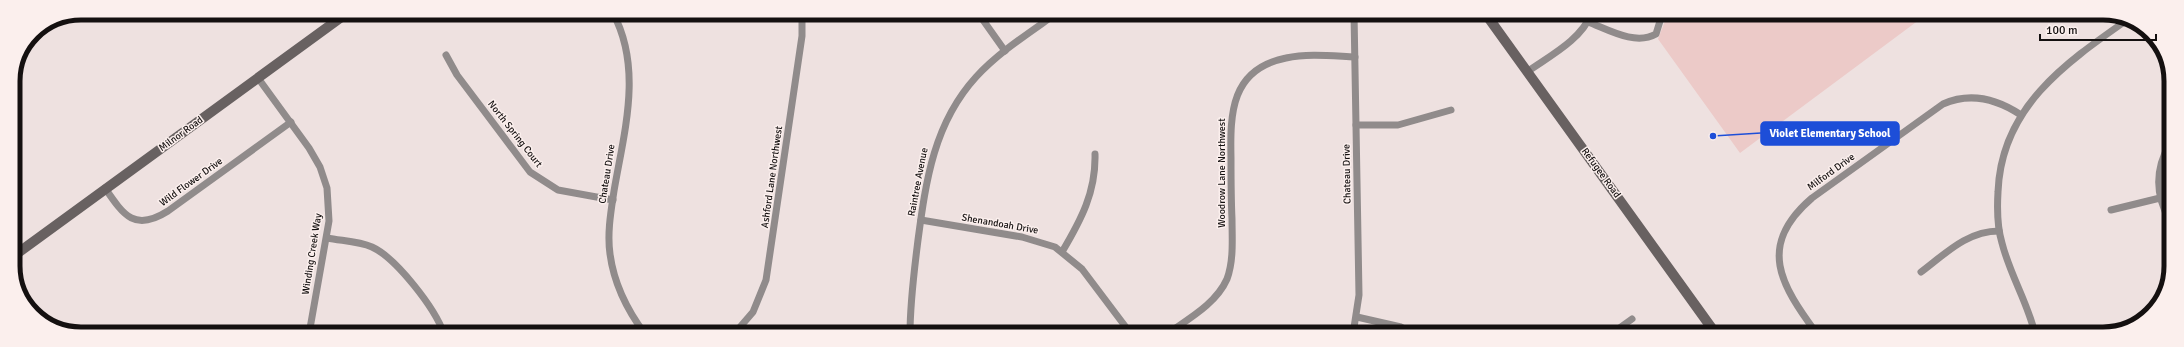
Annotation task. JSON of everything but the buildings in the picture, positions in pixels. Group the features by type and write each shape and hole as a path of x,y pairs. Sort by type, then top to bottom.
{"main road":[{"name":"Milnor Road","path":"20,251 337,20"},
{"name":"Refugee Road","path":"1490,20 1711,327"}],"street":[{"name":"Chateau Drive","path":"616,20 624,37 630,68 628,101 609,234 612,269 624,301 641,327"},
{"name":"Ashford Lane Northwest","path":"740,327 753,312 766,280 802,36 802,20"},
{"path":"983,20 1005,51"},
{"name":"Raintree Avenue","path":"910,327 912,283 921,220 932,158 946,120 975,78 1005,51 1047,20"},
{"name":"Chateau Drive","path":"1354,20 1359,296 1355,327"},
{"path":"1527,72 1569,43 1588,22 1620,34 1644,38 1656,34 1660,21"},
{"path":"2032,327 2004,253 1999,231 1998,208 2001,168 2009,140 2021,115 2037,92 2054,75 2120,23"},
{"name":"North Spring Court","path":"446,55 457,75 530,172 558,190 613,200"},
{"name":"Woodrow Lane Northwest","path":"1177,327 1198,312 1214,297 1226,280 1230,269 1232,241 1230,123 1235,100 1240,90 1255,72 1280,59 1297,56 1355,57"},
{"name":"Winding Creek Way","path":"258,78 315,157 324,177 330,210 327,238 310,327"},
{"name":"Milford Drive","path":"1812,327 1791,297 1779,266 1780,243 1784,232 1796,213 1812,198 1942,104 1960,99 1981,98 2002,104 2021,115"},
{"path":"1356,125 1398,125 1451,110"},
{"name":"Wild Flower Drive","path":"105,188 128,216 140,222 149,221 168,211 291,122"},
{"path":"1062,252 1079,223 1091,196 1095,176 1095,154"},
{"path":"2164,155 2160,163 2158,174 2160,198 2164,207"},
{"path":"2111,210 2160,198"},
{"name":"Shenandoah Drive","path":"921,220 1022,236 1046,243 1062,252 1074,262 1093,282 1126,327"},
{"path":"1921,272 1968,238 1989,231 1999,231"},
{"path":"327,238 371,247 391,258 431,311 440,327"},
{"path":"1357,317 1403,327"},
{"path":"1621,327 1632,319"}],"shaded area":[{"path":"1919,20 1740,153 1658,39 1665,21"}],"place":[{"name":"Violet Elementary School","path":"1713,136"}]}
